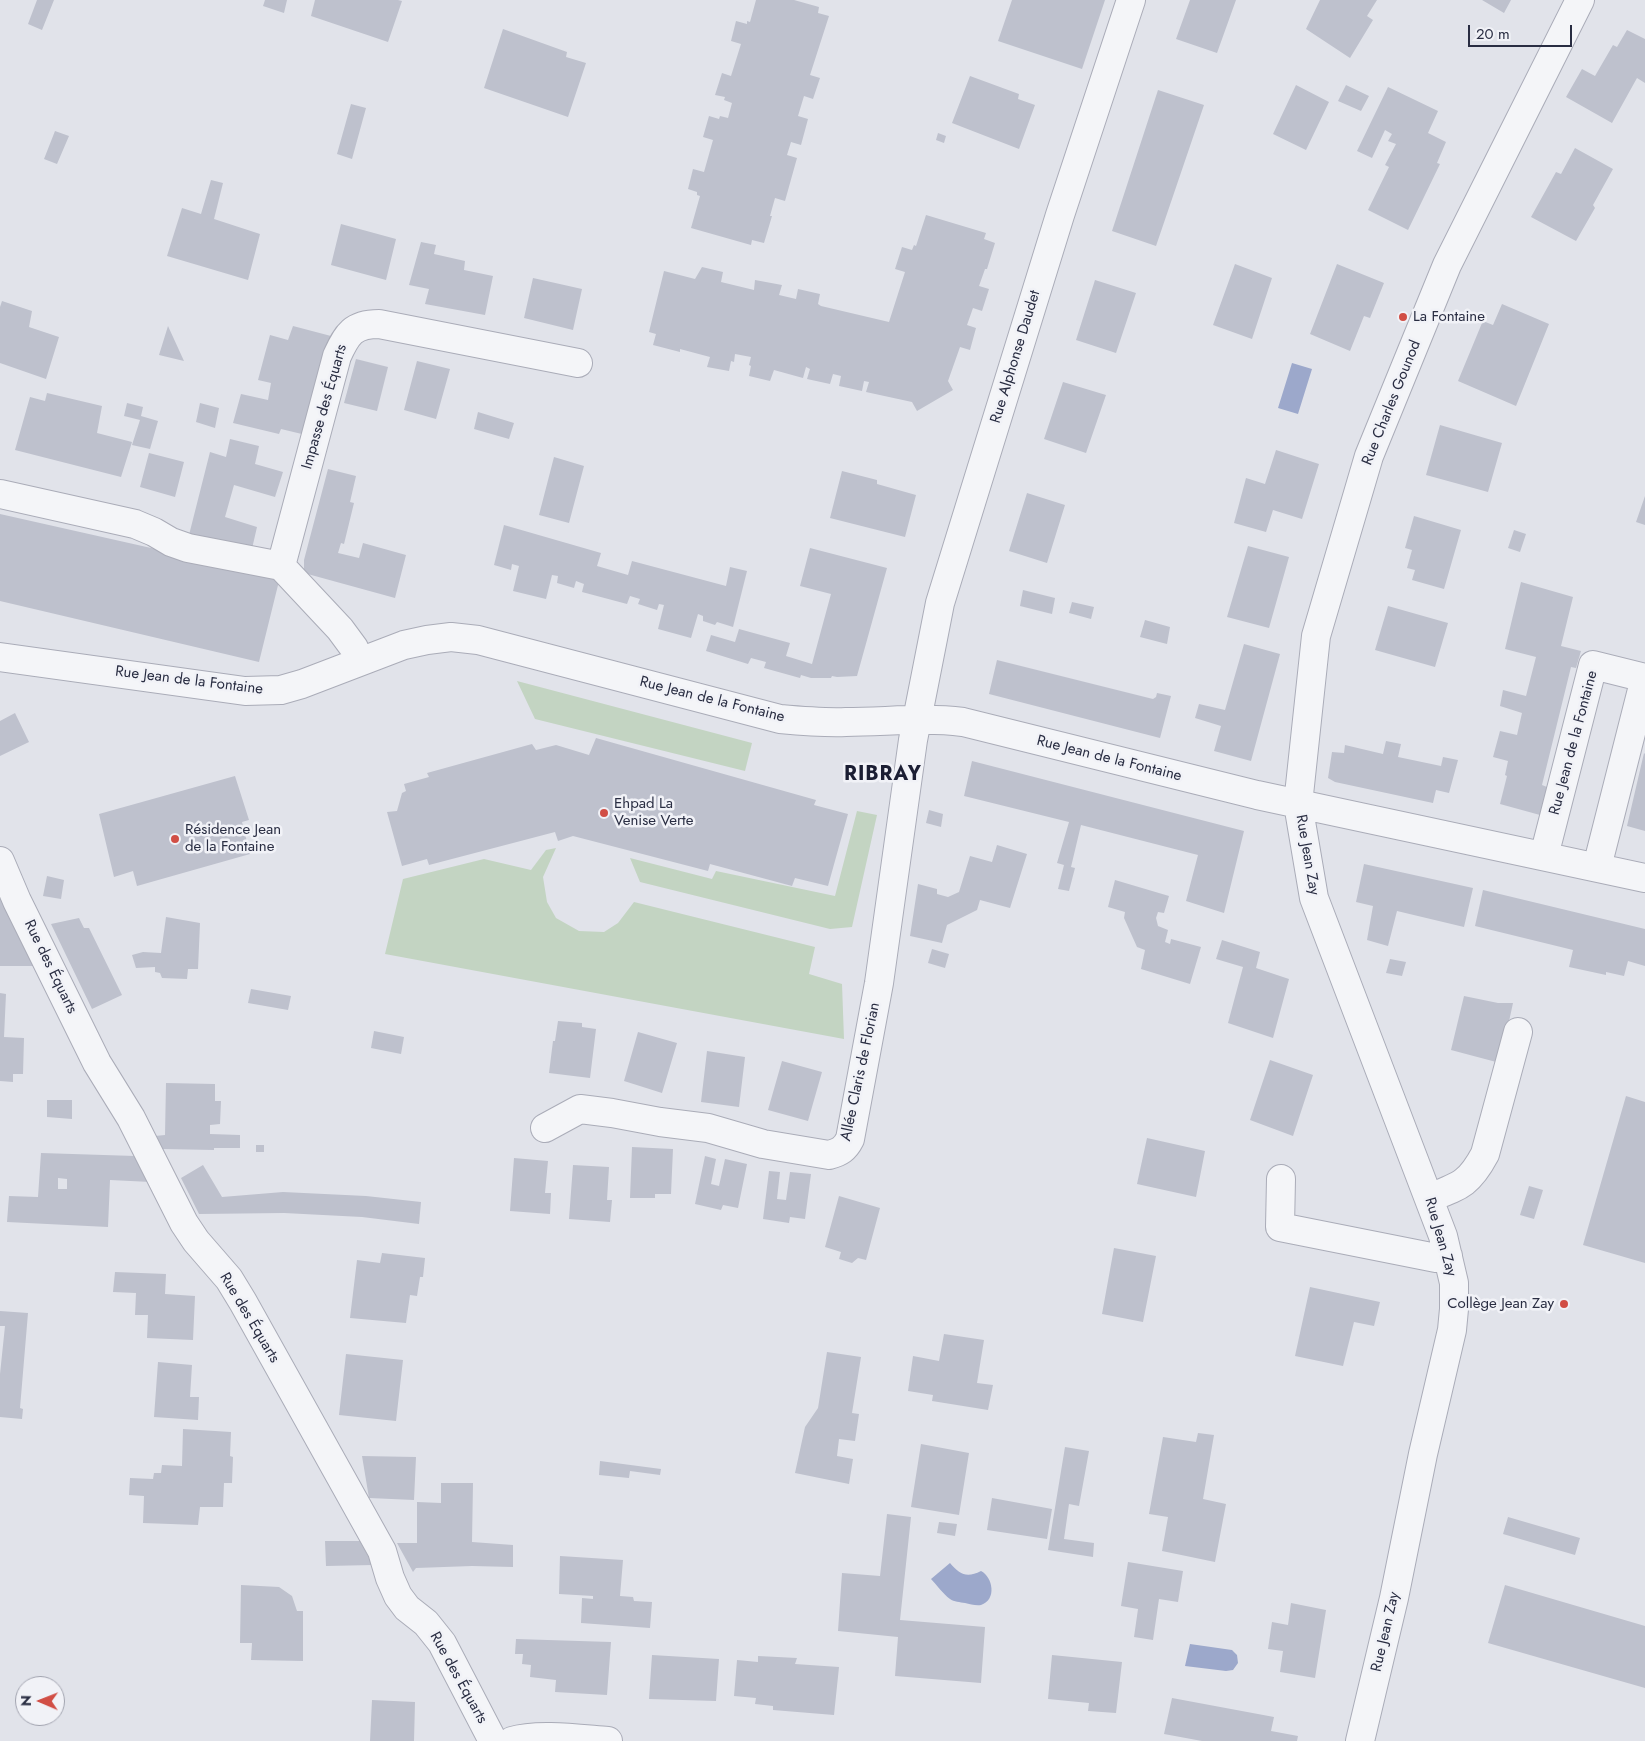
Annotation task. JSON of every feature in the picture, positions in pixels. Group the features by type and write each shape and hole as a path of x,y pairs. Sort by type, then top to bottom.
{"street":[{"name":"Rue Alphonse Daudet","path":"918,718 940,603 1060,215 1131,0"},
{"name":"Rue Charles Gounod","path":"1298,804 1316,636 1369,456 1447,265 1580,0"},
{"name":"Impasse des Équarts","path":"281,566 336,356 345,338 355,328 368,324 379,324 578,364"},
{"path":"0,494 135,524 171,542 188,548 281,566 340,629 354,648 360,661"},
{"name":"Rue Jean de la Fontaine","path":"0,657 245,691 263,691 281,690 302,684 404,645 451,637 478,640 780,719 816,723 918,718 963,722 1298,804 1645,878"},
{"name":"Rue Jean de la Fontaine","path":"1544,856 1593,665 1645,678 1597,867"},
{"name":"Allée Claris de Florian","path":"545,1128 580,1110 708,1128 763,1144 829,1155 838,1153 845,1148 850,1139 879,983 913,740 918,718"},
{"name":"Rue Jean Zay","path":"1298,804 1314,898 1429,1198 1448,1256 1454,1283 1452,1330 1394,1598 1360,1741"},
{"name":"Rue des Équarts","path":"0,861 17,901 97,1063 131,1118 184,1223 196,1241 228,1279 243,1302 382,1552 398,1596 407,1608 426,1623 442,1643 493,1741"},
{"path":"1429,1198 1466,1181 1476,1170 1485,1154 1518,1032"},
{"path":"1281,1179 1280,1227 1436,1258 1448,1256"},
{"path":"512,1741 540,1738 574,1738 608,1741"}],"green space":[{"path":"517,681 752,743 745,771 535,719"},
{"path":"857,811 877,815 852,927 830,929 640,882 630,858 712,879 716,871 835,896"},
{"path":"556,848 543,877 547,902 556,918 579,931 604,932 618,923 634,902 815,947 809,974 842,984 844,1039 385,954 403,879 484,859 531,870 546,850"}],"water":[{"path":"1292,363 1312,369 1298,414 1278,408"},
{"path":"950,1563 964,1574 968,1575 981,1571 985,1574 992,1588 986,1602 977,1605 955,1601 942,1592 931,1579"},
{"path":"1190,1644 1232,1650 1237,1655 1238,1663 1233,1670 1226,1671 1185,1666"}],"building":[{"path":"37,0 54,0 42,30 28,24"},
{"path":"265,0 287,0 284,13 263,6"},
{"path":"315,0 402,1 388,42 311,16"},
{"path":"756,0 794,0 819,7 818,13 829,16 810,75 820,78 813,99 804,96 798,116 808,119 801,145 791,142 787,155 797,158 785,201 775,198 764,243 752,240 751,245 691,228 700,196 697,195 697,192 688,189 693,169 704,172 713,140 703,137 709,116 719,119 720,116 728,118 732,103 724,100 725,97 715,95 722,73 731,76 741,44 731,41 736,21 747,24 747,21 750,22"},
{"path":"1012,0 1105,0 1082,69 998,41"},
{"path":"1190,0 1236,0 1217,53 1176,39"},
{"path":"1320,0 1377,0 1367,16 1373,20 1350,58 1306,29"},
{"path":"1482,0 1511,0 1504,13"},
{"path":"503,29 567,52 566,57 586,63 568,117 484,88"},
{"path":"1627,30 1645,39 1645,83 1637,78 1612,123 1566,97 1582,69 1595,76 1613,45 1617,47"},
{"path":"970,76 1019,94 1018,99 1035,105 1019,149 952,123"},
{"path":"1296,85 1329,102 1306,150 1273,134"},
{"path":"1346,85 1369,96 1361,111 1338,101"},
{"path":"1388,87 1438,111 1428,133 1446,142 1437,163 1440,164 1408,230 1368,210 1389,167 1385,165 1396,144 1388,141 1392,134 1385,130 1372,158 1357,151"},
{"path":"1158,90 1204,105 1156,246 1112,231"},
{"path":"351,104 366,108 352,159 337,154"},
{"path":"55,131 69,136 57,164 44,159"},
{"path":"938,133 946,136 944,143 936,140"},
{"path":"1575,148 1613,169 1593,205 1595,208 1576,241 1531,217 1556,172 1561,174"},
{"path":"211,180 223,183 214,219 260,234 248,280 167,256 182,208 201,214"},
{"path":"926,215 986,233 984,239 995,243 987,269 985,269 979,286 989,289 982,311 973,308 967,325 976,328 970,350 960,347 948,381 953,390 917,411 912,402 866,392 869,382 864,381 862,391 839,386 841,376 833,374 830,384 807,379 810,369 806,367 803,378 774,370 770,381 749,376 751,357 735,354 734,362 731,361 729,371 707,367 710,357 680,349 680,352 653,345 656,334 649,332 664,271 695,279 702,267 723,272 721,282 754,290 755,280 782,285 779,295 796,299 798,289 820,294 818,304 821,306 889,322 905,272 895,269 902,247 912,250 914,245 916,246"},
{"path":"341,224 396,239 386,280 331,265"},
{"path":"421,242 436,245 434,254 465,261 464,270 493,276 485,315 425,304 429,289 409,285"},
{"path":"1235,264 1272,278 1252,339 1213,325"},
{"path":"1337,264 1384,283 1370,318 1364,316 1350,351 1310,334"},
{"path":"533,278 582,289 573,330 524,318"},
{"path":"1095,280 1136,293 1116,353 1076,340"},
{"path":"2,301 32,311 29,327 59,337 46,379 0,363 0,307"},
{"path":"1502,304 1549,324 1516,406 1458,381 1483,321 1493,325"},
{"path":"168,326 184,361 159,355"},
{"path":"293,326 331,336 306,435 281,429 279,434 233,423 241,394 268,400 271,383 258,380 270,335 288,340"},
{"path":"356,359 388,367 377,411 344,403"},
{"path":"417,361 450,369 436,419 404,410"},
{"path":"1063,382 1106,395 1086,453 1044,439"},
{"path":"47,393 102,406 97,433 132,442 121,477 15,450 30,397 45,401"},
{"path":"127,403 143,407 141,416 158,421 150,449 132,445 140,420 124,416"},
{"path":"200,403 219,408 215,428 196,422"},
{"path":"478,412 514,423 509,439 474,429"},
{"path":"1440,425 1502,443 1488,492 1426,475"},
{"path":"230,439 259,446 255,464 283,472 275,497 234,485 225,517 257,527 251,553 189,535 210,452 226,457"},
{"path":"1276,450 1319,464 1302,519 1273,510 1266,532 1234,523 1246,478 1265,484"},
{"path":"149,453 184,462 175,497 140,487"},
{"path":"554,457 584,466 569,523 539,515"},
{"path":"328,469 356,476 350,502 354,503 344,544 341,543 338,553 359,558 363,543 406,555 395,598 304,573 304,560"},
{"path":"842,471 877,480 877,484 916,495 905,537 830,518"},
{"path":"1027,493 1065,505 1047,563 1009,551"},
{"path":"1645,496 1645,525 1636,522"},
{"path":"0,514 280,577 259,662 0,601"},
{"path":"1414,516 1461,530 1444,589 1412,580 1415,570 1407,568 1412,550 1405,548"},
{"path":"504,525 601,553 597,566 628,575 632,561 726,586 730,567 747,571 733,627 717,622 715,625 703,621 703,616 698,614 691,638 658,629 664,605 659,604 657,610 638,604 640,599 630,596 627,604 582,592 584,584 576,581 574,588 557,583 558,576 552,575 546,599 513,591 519,566 512,564 511,570 494,565"},
{"path":"1514,530 1526,534 1520,552 1508,548"},
{"path":"1248,546 1289,557 1269,628 1227,617"},
{"path":"810,548 887,568 857,676 811,678 801,675 800,678 764,668 766,662 751,658 748,664 706,651 711,635 735,642 739,629 790,643 786,656 812,664 831,594 800,586"},
{"path":"1521,582 1573,597 1561,646 1581,651 1576,668 1571,667 1542,785 1547,787 1540,815 1500,804 1507,776 1505,775 1508,761 1493,757 1500,731 1517,735 1522,713 1500,706 1503,690 1526,696 1536,657 1505,649"},
{"path":"1023,590 1055,598 1052,614 1020,606"},
{"path":"1072,602 1094,607 1091,619 1069,613"},
{"path":"1388,606 1448,623 1435,667 1375,650"},
{"path":"1145,620 1170,627 1167,644 1140,637"},
{"path":"1244,644 1280,654 1251,761 1214,751 1221,726 1195,718 1199,704 1225,710"},
{"path":"997,660 1153,699 1157,693 1171,696 1160,738 989,694"},
{"path":"15,713 29,742 0,756 0,721"},
{"name":"Ehpad La Venise Verte","path":"596,738 816,800 814,805 848,814 828,886 795,878 792,886 710,864 708,871 573,836 558,841 555,832 429,865 427,859 402,866 387,812 397,811 402,793 406,791 404,784 429,777 427,773 532,744 536,750 556,745 589,755"},
{"path":"1386,741 1401,744 1398,757 1441,766 1443,757 1458,760 1449,793 1436,790 1433,803 1335,782 1328,778 1332,752 1344,753 1345,745 1383,754"},
{"path":"1645,754 1645,831 1627,826"},
{"path":"972,761 1244,831 1224,913 1186,901 1198,855 1081,825 1071,867 1075,868 1069,891 1058,889 1064,865 1057,863 1069,822 964,796"},
{"name":"Résidence Jean de la Fontaine","path":"235,776 249,820 242,822 250,854 137,886 133,871 114,877 99,814"},
{"path":"929,810 943,814 941,827 926,823"},
{"path":"997,845 1027,854 1010,908 980,900 977,910 947,925 942,943 910,936 918,884 937,889 937,894 948,897 959,892 970,856 992,862"},
{"path":"1364,864 1473,888 1464,927 1397,911 1388,946 1367,940 1373,906 1356,902"},
{"path":"47,876 64,880 61,899 43,896"},
{"path":"1115,880 1169,896 1164,913 1158,912 1156,918 1158,926 1168,930 1165,942 1170,944 1171,939 1201,947 1190,984 1141,969 1145,950 1137,947 1124,918 1125,912 1108,907"},
{"path":"1483,890 1645,929 1645,966 1628,961 1624,976 1606,972 1606,975 1569,967 1573,950 1475,926"},
{"path":"0,897 9,911 35,966 0,966"},
{"path":"166,917 200,923 198,969 188,969 187,979 162,978 160,973 155,972 155,967 136,968 132,955 143,952 161,953"},
{"path":"79,918 84,928 89,928 122,995 92,1009 51,924"},
{"path":"1222,940 1260,952 1256,968 1289,979 1273,1038 1228,1023 1243,967 1216,959"},
{"path":"932,949 949,954 945,968 928,963"},
{"path":"1390,959 1406,962 1402,976 1386,973"},
{"path":"251,989 291,996 288,1010 248,1003"},
{"path":"0,993 6,994 4,1037 24,1038 23,1074 13,1074 13,1082 0,1081"},
{"path":"1464,996 1498,1003 1513,1003 1500,1063 1451,1050"},
{"path":"558,1021 582,1023 582,1027 596,1029 590,1078 549,1073 553,1041 555,1041"},
{"path":"374,1031 404,1037 401,1054 371,1048"},
{"path":"638,1032 677,1043 662,1093 624,1081"},
{"path":"707,1051 745,1057 739,1107 701,1102"},
{"path":"1270,1060 1313,1075 1293,1136 1250,1120"},
{"path":"782,1061 822,1072 808,1121 768,1110"},
{"path":"166,1083 215,1084 215,1101 221,1101 220,1124 210,1125 210,1134 240,1135 240,1148 214,1148 214,1150 163,1149 155,1136 165,1135"},
{"path":"1626,1096 1645,1102 1645,1263 1583,1245"},
{"path":"47,1100 72,1100 72,1119 47,1117"},
{"path":"1147,1138 1205,1151 1196,1197 1137,1184"},
{"path":"256,1145 264,1145 264,1152 256,1152"},
{"path":"632,1147 673,1149 671,1194 655,1194 655,1198 630,1198"},
{"path":"41,1153 135,1156 151,1182 110,1180 108,1227 7,1222 9,1196 38,1197","holes":["58,1178 67,1179 67,1189 58,1189"]},
{"path":"705,1156 716,1159 711,1184 719,1186 725,1159 747,1164 738,1208 723,1205 721,1210 695,1204"},
{"path":"514,1158 548,1161 545,1193 551,1193 550,1214 510,1211"},
{"path":"203,1165 222,1197 283,1192 366,1196 421,1202 419,1224 362,1217 284,1213 199,1214 181,1178"},
{"path":"573,1165 609,1167 607,1200 612,1200 610,1222 569,1219"},
{"path":"769,1171 780,1172 777,1199 786,1200 790,1172 811,1174 805,1219 790,1217 789,1223 763,1219"},
{"path":"1529,1186 1543,1190 1534,1219 1520,1215"},
{"path":"839,1196 880,1208 866,1260 858,1258 852,1263 839,1259 841,1252 825,1247"},
{"path":"1114,1248 1156,1256 1143,1322 1102,1314"},
{"path":"382,1253 425,1258 423,1277 420,1277 417,1296 410,1295 406,1323 350,1318 357,1260 380,1263"},
{"path":"115,1272 166,1274 165,1294 195,1296 193,1340 147,1338 148,1315 135,1315 136,1293 113,1292"},
{"path":"1310,1287 1380,1302 1374,1326 1354,1322 1343,1366 1295,1356"},
{"path":"0,1311 28,1313 20,1408 23,1409 22,1419 0,1417 0,1374 5,1326 0,1326"},
{"path":"944,1334 984,1340 977,1383 993,1385 988,1410 932,1401 933,1395 908,1391 913,1356 939,1361"},
{"path":"827,1352 861,1357 852,1413 859,1414 855,1441 839,1439 837,1456 853,1459 849,1484 795,1473 805,1427 818,1408"},
{"path":"346,1354 403,1360 396,1421 339,1415"},
{"path":"158,1362 192,1365 190,1397 199,1397 198,1420 154,1417"},
{"path":"183,1429 231,1432 230,1456 233,1457 232,1483 224,1483 223,1507 200,1507 198,1525 143,1523 144,1496 129,1495 130,1478 153,1479 154,1473 161,1473 162,1465 182,1466"},
{"path":"1198,1433 1214,1435 1203,1499 1226,1504 1215,1562 1162,1551 1168,1517 1149,1514 1163,1437 1196,1442"},
{"path":"921,1444 969,1453 959,1515 911,1507"},
{"path":"1065,1447 1089,1451 1079,1506 1069,1504 1064,1539 1094,1543 1093,1557 1048,1550"},
{"path":"362,1456 416,1457 414,1500 369,1498"},
{"path":"600,1461 661,1469 660,1475 630,1471 629,1478 599,1475"},
{"path":"441,1483 473,1483 472,1542 513,1545 513,1567 416,1568 413,1572 397,1543 417,1543 417,1502 441,1503"},
{"path":"992,1498 1052,1509 1047,1539 987,1530"},
{"path":"887,1514 911,1517 900,1620 985,1627 981,1683 895,1676 898,1637 838,1631 842,1573 880,1576"},
{"path":"1508,1517 1580,1538 1575,1555 1503,1534"},
{"path":"939,1522 957,1524 955,1536 937,1533"},
{"path":"325,1541 360,1541 373,1565 326,1566"},
{"path":"560,1556 623,1560 620,1596 633,1597 634,1601 652,1602 650,1628 581,1623 582,1598 593,1599 593,1596 559,1594"},
{"path":"1128,1562 1183,1571 1178,1602 1159,1599 1153,1640 1134,1637 1138,1609 1121,1606"},
{"path":"241,1585 279,1587 292,1596 297,1611 303,1611 303,1661 251,1660 252,1643 240,1643"},
{"path":"1505,1585 1645,1626 1645,1688 1488,1643"},
{"path":"1291,1603 1326,1610 1315,1678 1280,1672 1283,1651 1268,1649 1272,1622 1288,1625"},
{"path":"516,1639 611,1642 607,1695 555,1692 556,1680 530,1677 531,1665 522,1664 523,1654 515,1654"},
{"path":"652,1655 719,1659 716,1701 649,1699"},
{"path":"1052,1655 1122,1662 1116,1713 1088,1711 1089,1703 1048,1699"},
{"path":"758,1656 797,1658 795,1664 839,1667 834,1715 773,1710 773,1706 755,1704 756,1698 734,1696 737,1660 758,1662"},
{"path":"1172,1698 1274,1717 1271,1731 1298,1736 1297,1741 1202,1741 1164,1734"},
{"path":"372,1700 415,1702 414,1741 370,1741"}],"place":[{"name":"La Fontaine","path":"1403,317"},
{"name":"Ehpad La Venise Verte","path":"604,813"},
{"name":"Résidence Jean de la Fontaine","path":"175,839"},
{"name":"Collège Jean Zay","path":"1564,1304"}],"district":[{"name":"RIBRAY","path":"883,775"}]}
